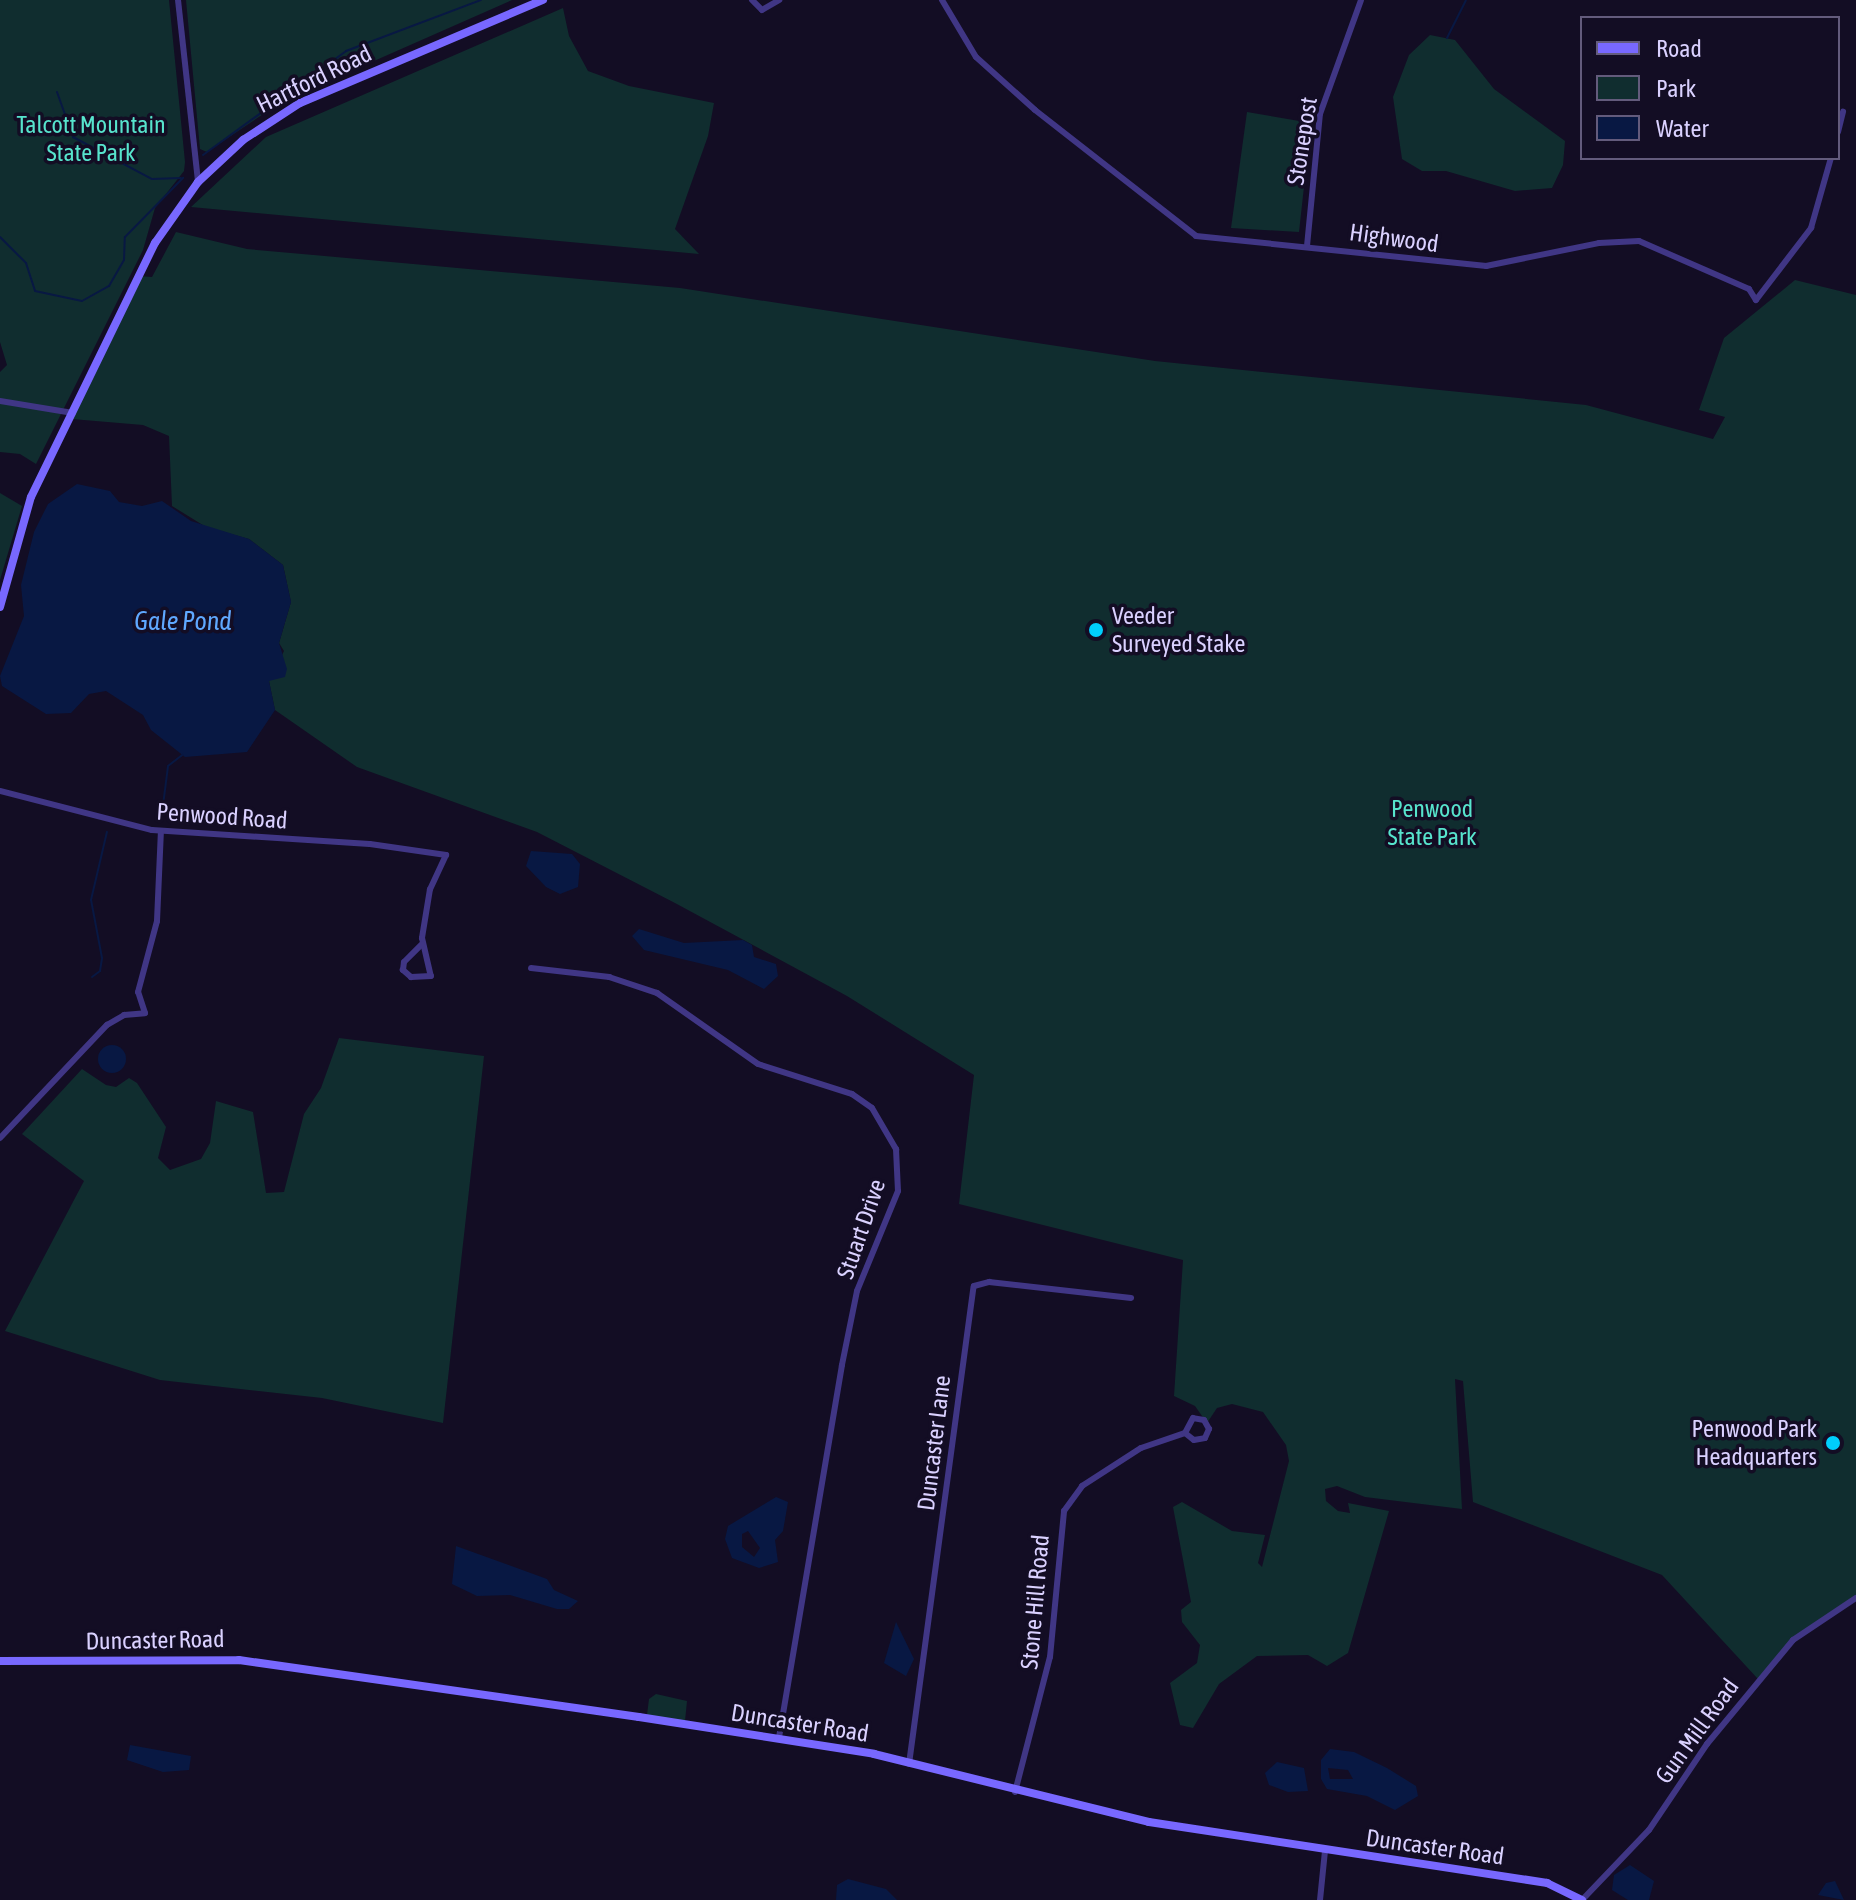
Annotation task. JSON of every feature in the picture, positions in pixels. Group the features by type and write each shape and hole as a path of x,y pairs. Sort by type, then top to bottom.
{"street":[{"path":"178,0 198,182"},
{"name":"Hartford Road","path":"0,607 14,544 44,470 155,243 198,182 243,140 300,103 543,0"},
{"path":"752,0 762,10 779,0"},
{"name":"Highwood","path":"942,0 976,57 1035,110 1196,236 1486,266 1599,243 1639,241 1749,289 1756,300 1811,228 1830,160"},
{"name":"Stonepost","path":"1307,246 1320,114 1361,0"},
{"path":"1840,124 1843,112"},
{"path":"0,401 73,413"},
{"name":"Penwood Road","path":"0,791 91,818 161,831 370,844 446,855 430,889 422,944"},
{"path":"0,1138 107,1025 124,1015 145,1013 138,992 157,921 161,831"},
{"path":"422,944 431,976 411,977 403,970 404,962 422,944"},
{"name":"Stuart Drive","path":"531,968 609,977 657,993 758,1064 852,1094 872,1108 896,1149 898,1191 857,1291 842,1365 779,1739"},
{"name":"Duncaster Lane","path":"909,1764 975,1283 1131,1298"},
{"name":"Stone Hill Road","path":"1015,1792 1050,1657 1064,1511 1096,1476 1153,1442 1185,1433"},
{"name":"Gun Mill Road","path":"1582,1900 1649,1830 1707,1744 1793,1640 1856,1598"},
{"name":"Duncaster Road","path":"0,1661 260,1662 779,1739 909,1764 1149,1822 1547,1883 1582,1900"},
{"path":"1320,1900 1325,1851"}],"green space":[{"name":"Talcott Mountain State Park","path":"0,0 169,0 185,162 184,171 155,208 143,250 36,464 20,454 0,452 0,372 7,365 0,342"},
{"name":"Talcott Mountain State Park","path":"186,0 512,0 281,102 207,152 200,149"},
{"path":"563,8 569,36 588,71 629,86 714,103 708,136 675,229 699,254 191,207 266,137"},
{"path":"1430,35 1455,40 1494,89 1565,141 1563,165 1552,188 1515,191 1446,171 1422,171 1402,159 1393,97 1409,55"},
{"path":"1247,112 1311,123 1299,232 1231,228"},
{"name":"Penwood State Park","path":"176,232 247,249 680,288 1155,361 1586,405 1713,439 1725,417 1699,410 1724,338 1795,280 1856,295 1856,1598 1793,1640 1758,1679 1662,1575 1473,1502 1463,1381 1455,1379 1462,1509 1365,1497 1337,1486 1325,1489 1326,1501 1338,1511 1350,1513 1348,1503 1389,1511 1348,1653 1327,1666 1308,1655 1257,1656 1219,1684 1193,1728 1180,1725 1170,1683 1197,1663 1200,1645 1182,1622 1181,1610 1191,1602 1173,1507 1182,1502 1232,1531 1265,1535 1258,1563 1262,1567 1289,1461 1286,1445 1263,1412 1232,1404 1217,1408 1207,1423 1195,1406 1174,1396 1183,1260 959,1204 974,1075 847,996 675,903 537,832 357,767 275,710 269,681 284,651 279,643 291,602 283,565 249,539 206,527 172,506 169,436 143,425 72,419 138,276 152,277"},
{"path":"0,493 22,506 0,580"},
{"path":"339,1038 484,1056 443,1423 322,1398 160,1380 5,1331 84,1181 22,1134 82,1069 106,1085 116,1087 129,1078 137,1083 166,1127 158,1158 170,1170 201,1159 210,1143 216,1101 253,1112 266,1193 284,1192 304,1114 321,1088"},
{"path":"656,1694 687,1701 685,1721 647,1715 649,1699"}],"water":[{"name":"Gale Pond","path":"77,484 110,491 119,502 142,506 162,501 191,521 249,539 283,565 291,602 279,643 287,669 285,677 269,681 275,710 247,752 185,757 151,730 143,715 106,691 89,694 71,713 46,714 2,686 0,676 24,616 21,585 34,532 48,504"},
{"path":"531,851 572,854 580,864 578,887 560,894 546,887 526,866"},
{"path":"639,929 684,943 743,940 752,945 754,957 776,964 778,976 764,989 728,970 644,950 632,936"},
{"path":"112,1045 122,1049 126,1059 122,1069 112,1073 102,1069 98,1059 102,1049"},
{"path":"776,1497 788,1502 783,1531 775,1540 778,1562 759,1568 732,1558 725,1539 728,1526","holes":["748,1531 760,1548 754,1557 742,1547 742,1534"]},
{"path":"456,1546 547,1579 554,1590 578,1601 569,1609 557,1609 510,1595 477,1596 452,1584"},
{"path":"896,1622 914,1659 906,1676 884,1663"},
{"path":"130,1745 191,1756 189,1770 163,1772 127,1760"},
{"path":"1330,1749 1354,1752 1416,1786 1418,1796 1395,1810 1367,1796 1327,1789 1321,1779 1321,1760","holes":["1328,1768 1348,1770 1353,1779 1330,1779"]},
{"path":"1277,1762 1304,1768 1308,1791 1288,1792 1269,1785 1265,1773"},
{"path":"1630,1865 1654,1881 1649,1900 1628,1900 1612,1890 1614,1875"},
{"path":"848,1879 886,1889 897,1900 836,1900 837,1885"},
{"path":"1835,1881 1844,1900 1818,1895 1826,1883"}],"waterway":[{"path":"203,155 346,51 481,0"},
{"path":"1447,38 1466,0"},
{"path":"57,92 73,137 152,179 181,178"},
{"path":"0,237 26,263 35,291 82,301 109,286 124,260 125,237 183,178"},
{"path":"161,821 168,766 182,755"},
{"path":"92,977 100,971 102,958 91,900 107,832"}],"place":[{"name":"Veeder Surveyed Stake","path":"1096,630"},
{"name":"Penwood Park Headquarters","path":"1833,1443"}]}
